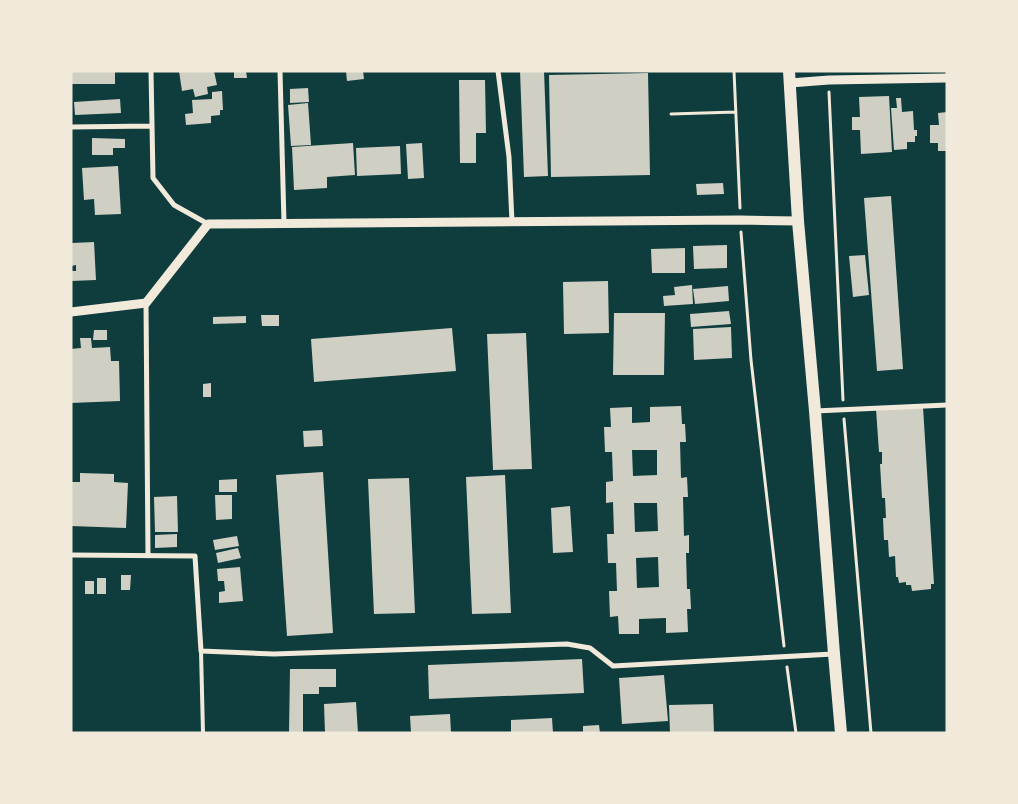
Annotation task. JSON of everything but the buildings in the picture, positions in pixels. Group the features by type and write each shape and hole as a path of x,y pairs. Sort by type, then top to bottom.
{"main road":[{"path":"789,77 798,221 841,733"}],"street":[{"path":"152,71 153,178 174,205 208,224 798,221"},
{"path":"280,71 284,223"},
{"path":"498,71 509,157 512,222"},
{"path":"789,77 828,80 947,78"},
{"path":"71,127 152,126"},
{"path":"148,556 146,303 208,224"},
{"path":"71,312 146,303"},
{"path":"815,411 947,405"},
{"path":"71,555 195,556 200,651 274,654 567,644 590,648 613,666 834,654"}],"lane":[{"path":"200,651 203,733"}],"path":[{"path":"734,71 740,220 751,360 796,733"},
{"path":"671,114 736,112"}]}
